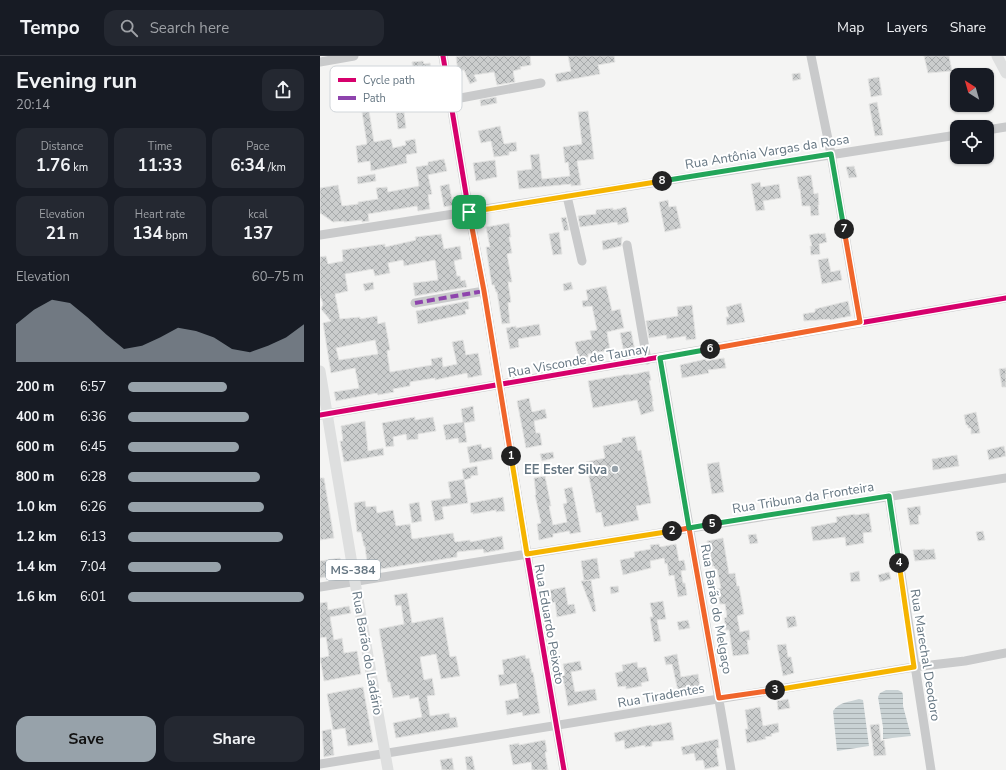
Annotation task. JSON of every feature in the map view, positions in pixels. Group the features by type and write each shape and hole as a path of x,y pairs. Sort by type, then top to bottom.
{"main road":[{"path":"997,56 1006,74"},
{"name":"Rua Barão do Ladário","path":"320,370 324,414 388,770"}],"street":[{"path":"320,62 354,56"},
{"name":"Rua Eduardo Peixoto","path":"443,56 445,66"},
{"path":"811,56 831,154 860,322"},
{"path":"462,98 541,83"},
{"name":"Rua Eduardo Peixoto","path":"452,112 484,291 564,770"},
{"path":"994,129 1006,127"},
{"name":"Rua Antônia Vargas da Rosa","path":"320,235 950,136"},
{"path":"567,196 582,262"},
{"path":"627,245 647,360"},
{"path":"415,303 484,291"},
{"name":"Rua Visconde de Taunay","path":"324,414 1006,298"},
{"name":"Rua Barão do Melgaço","path":"660,358 732,770"},
{"name":"Rua Tribuna da Fronteira","path":"320,587 1006,478"},
{"name":"Rua Marechal Deodoro","path":"889,496 931,770"},
{"name":"Rua Tiradentes","path":"320,764 719,698 914,667 965,661 1006,653"}],"shaded area":[{"path":"886,690 898,690 902,692 903,706 911,736 883,739 883,727 878,697 880,693"},
{"path":"859,699 863,700 869,746 837,751 833,711 841,704"}],"building":[{"path":"530,56 531,65 520,67 521,69 513,71 515,82 497,85 494,72 474,75 477,81 470,84 464,70 462,70 462,66 457,66 456,57"},
{"path":"568,56 614,56 615,62 598,65 600,74 557,82 555,74 571,71"},
{"path":"924,56 949,56 951,68 950,68 950,71 928,73"},
{"path":"423,61 424,64 430,63 430,66 412,66 412,62"},
{"path":"800,73 801,79 793,81 792,74"},
{"path":"879,77 882,95 871,97 868,79"},
{"path":"496,97 497,103 481,106 480,100"},
{"path":"877,102 883,135 875,136 869,104"},
{"path":"588,111 594,159 577,161 581,185 571,186 571,184 519,189 517,171 532,169 530,155 539,154 542,179 570,176 568,162 565,163 563,147 582,144 578,112"},
{"path":"362,112 369,112 374,142 391,139 393,148 406,145 405,141 415,139 417,153 406,155 407,163 371,171 370,161 358,163 356,146 367,144"},
{"path":"404,112 406,128 398,129 396,113"},
{"path":"500,126 504,144 516,142 517,151 509,152 509,155 494,157 491,141 481,143 478,131"},
{"path":"444,159 447,171 428,175 432,194 428,195 430,209 418,211 417,206 368,214 369,221 362,222 362,220 333,222 320,213 320,188 338,185 342,206 358,204 358,202 378,199 376,188 387,187 388,192 419,186 416,167 428,165 428,162"},
{"path":"495,160 497,177 476,181 473,163"},
{"path":"854,166 857,177 849,178 846,167"},
{"path":"375,174 376,181 358,184 357,177"},
{"path":"811,175 814,194 818,193 819,215 811,216 810,206 802,206 797,177"},
{"path":"760,182 761,187 779,184 781,198 763,201 765,210 756,211 751,184"},
{"path":"449,184 453,205 444,207 440,186"},
{"path":"668,200 669,207 676,206 681,228 665,232 659,202"},
{"path":"626,207 629,222 618,225 617,222 580,227 578,216 596,214 596,210 613,208 613,210"},
{"path":"566,217 569,230 564,231 561,218"},
{"path":"509,223 511,237 509,237 512,253 507,254 512,282 508,282 511,302 508,303 510,323 502,324 497,292 494,285 492,285 490,274 486,247 490,247 486,227"},
{"path":"559,232 562,254 553,255 549,234"},
{"path":"825,233 827,242 819,244 820,254 811,255 810,246 812,246 809,235"},
{"path":"441,234 444,249 460,246 462,259 454,261 457,276 460,276 461,281 465,280 467,287 415,296 413,283 438,280 435,260 404,266 403,260 388,263 390,273 375,276 373,269 345,274 348,291 335,294 340,319 360,317 360,319 377,316 378,324 385,322 390,350 387,351 390,372 432,365 431,359 442,357 443,367 457,364 452,342 463,340 466,355 478,353 482,375 468,378 467,373 435,380 435,378 410,382 410,386 393,389 394,392 378,395 377,393 336,401 334,392 359,388 355,368 331,373 323,323 331,321 321,309 323,304 320,295 320,257 326,256 328,264 343,261 342,250 385,244 385,247 416,240 415,237","holes":["375,340 378,354 339,360 336,348"]},
{"path":"622,237 621,246 603,250 602,241"},
{"path":"828,258 831,272 840,270 842,280 822,284 818,260"},
{"path":"373,282 374,289 365,291 363,284"},
{"path":"571,282 573,289 564,291 563,284"},
{"path":"606,286 612,311 620,309 624,328 607,332 610,350 588,354 588,357 579,359 575,342 592,339 590,331 597,330 592,306 583,307 582,301 588,300 586,290"},
{"path":"468,301 469,309 465,310 466,314 418,324 416,311"},
{"path":"848,301 851,316 830,320 804,321 803,314 815,312 815,309"},
{"path":"741,303 745,322 727,325 726,317 729,317 726,307"},
{"path":"692,305 696,339 686,340 686,336 667,339 666,335 649,338 646,321 678,316 677,307"},
{"path":"539,324 541,335 518,339 519,347 510,349 506,328 516,326 516,328"},
{"path":"631,331 635,351 624,353 620,333"},
{"path":"724,358 726,368 708,370 709,373 682,378 680,365 706,359 706,361"},
{"path":"1006,368 1006,387 1002,387 999,369"},
{"path":"649,371 651,380 649,381 654,411 641,415 637,400 593,408 588,381"},
{"path":"529,398 532,412 545,409 547,418 534,421 536,433 540,433 542,445 526,448 517,401"},
{"path":"473,406 475,421 464,423 467,442 459,443 458,438 446,440 443,425 463,422 461,409"},
{"path":"976,412 980,433 971,434 971,428 968,428 968,425 966,425 964,415"},
{"path":"415,417 415,420 433,417 436,431 418,434 418,439 407,440 406,434 393,437 394,446 386,447 382,423"},
{"path":"365,421 368,451 383,448 384,455 344,462 340,441 343,441 341,426"},
{"path":"635,436 638,451 641,450 651,503 636,506 639,520 604,527 601,512 596,513 586,462 605,458 603,446 622,442 622,438"},
{"path":"481,444 482,449 491,447 493,459 470,463 467,447"},
{"path":"1004,446 1006,456 989,460 987,450"},
{"path":"553,452 554,458 542,461 540,454"},
{"path":"957,455 959,466 933,470 932,459"},
{"path":"719,462 724,492 712,494 707,464"},
{"path":"477,466 478,475 471,476 471,478 464,480 462,469"},
{"path":"545,476 553,525 567,522 563,504 567,503 564,489 572,487 581,532 570,534 569,531 553,534 553,537 539,540 537,524 541,523 535,495 534,478"},
{"path":"320,478 324,478 334,538 320,540"},
{"path":"464,479 468,503 442,507 444,519 435,521 431,501 451,498 448,482"},
{"path":"503,497 505,511 496,512 496,510 473,514 473,512 471,513 470,503"},
{"path":"365,501 366,507 376,506 377,513 393,510 396,526 410,524 412,539 453,533 455,542 470,540 470,542 502,536 504,549 484,553 483,549 457,552 457,557 368,571 365,546 361,532 357,532 354,503"},
{"path":"419,502 422,521 412,523 409,504"},
{"path":"920,506 921,515 918,515 919,524 910,525 907,508"},
{"path":"869,513 872,532 863,533 864,543 846,546 845,537 813,541 811,527 837,522 836,517"},
{"path":"983,531 985,540 978,541 976,532"},
{"path":"756,534 758,543 750,544 748,535"},
{"path":"723,538 729,574 735,573 737,586 739,586 744,614 737,616 740,632 749,630 750,640 747,640 749,654 733,656 729,630 726,630 724,618 727,617 725,604 720,604 717,589 721,588 717,569 715,570 714,566 712,566 707,541"},
{"path":"659,544 660,547 676,544 679,561 684,560 686,570 681,571 687,595 678,597 674,575 669,576 667,563 665,564 664,558 650,561 651,568 623,575 620,560 635,557 634,552 651,549 650,545"},
{"path":"934,549 936,559 915,561 913,550"},
{"path":"340,558 342,574 320,578 320,561"},
{"path":"597,558 600,578 584,581 581,561"},
{"path":"859,571 860,581 851,582 850,573"},
{"path":"889,572 891,579 880,582 878,575"},
{"path":"591,580 596,611 593,612 581,581"},
{"path":"618,586 619,592 611,594 610,587"},
{"path":"565,587 568,605 574,604 576,613 557,617 555,602 552,603 550,590"},
{"path":"407,593 412,623 443,617 450,657 456,656 460,676 441,679 436,654 420,657 424,680 432,678 435,695 427,696 430,716 449,713 450,718 456,717 458,727 396,738 393,723 422,717 418,697 410,699 409,695 393,698 390,682 388,682 379,629 404,624 401,605 396,606 394,595"},
{"path":"663,601 666,619 657,620 661,641 654,642 650,617 653,617 650,603"},
{"path":"327,602 328,610 349,606 351,613 330,617 334,640 342,638 344,653 357,651 361,674 324,681 320,658 329,656 326,637 320,638 320,603"},
{"path":"795,616 797,626 788,628 786,617"},
{"path":"688,620 690,628 679,630 677,622"},
{"path":"786,644 788,657 791,657 794,673 783,676 777,645"},
{"path":"677,654 681,677 698,674 700,687 678,691 672,664 666,665 664,657"},
{"path":"525,655 526,659 529,658 532,673 533,672 540,713 523,716 522,712 507,715 505,701 519,698 516,683 500,686 498,675 504,674 502,660"},
{"path":"580,661 582,670 571,672 575,692 595,689 597,700 568,706 564,683 561,683 559,676 565,675 563,664"},
{"path":"637,662 638,668 646,667 649,681 641,683 642,686 626,689 626,686 618,687 615,673 623,671 622,665"},
{"path":"363,687 373,742 348,746 345,728 333,730 327,694"},
{"path":"788,699 790,708 778,710 777,701"},
{"path":"760,707 763,726 778,723 779,732 771,734 772,736 765,737 766,739 747,743 745,729 748,729 745,710"},
{"path":"671,722 674,740 652,742 652,746 645,747 645,745 625,749 624,740 616,742 614,733"},
{"path":"879,724 881,741 884,740 886,755 874,756 870,725"},
{"path":"331,729 334,755 324,757 322,731"},
{"path":"718,739 719,748 716,748 719,766 705,769 703,760 696,761 694,753 683,755 681,747"},
{"path":"545,740 548,770 532,770 531,762 513,765 509,745 519,743 519,745"},
{"path":"472,756 475,770 467,770 465,757"},
{"path":"452,758 454,770 442,770 440,760"}],"marked path":[{"path":"415,303 484,291"}],"cycle path":[{"path":"443,56 445,66"},
{"path":"452,112 484,291 564,770"},
{"path":"320,415 1006,298"}],"place":[{"name":"EE Ester Silva","path":"615,469"}],"route":[{"path":"469,212 484,291 527,554 689,528 719,698 914,667 889,496 689,528 660,358 860,322 831,154 469,212"}]}
